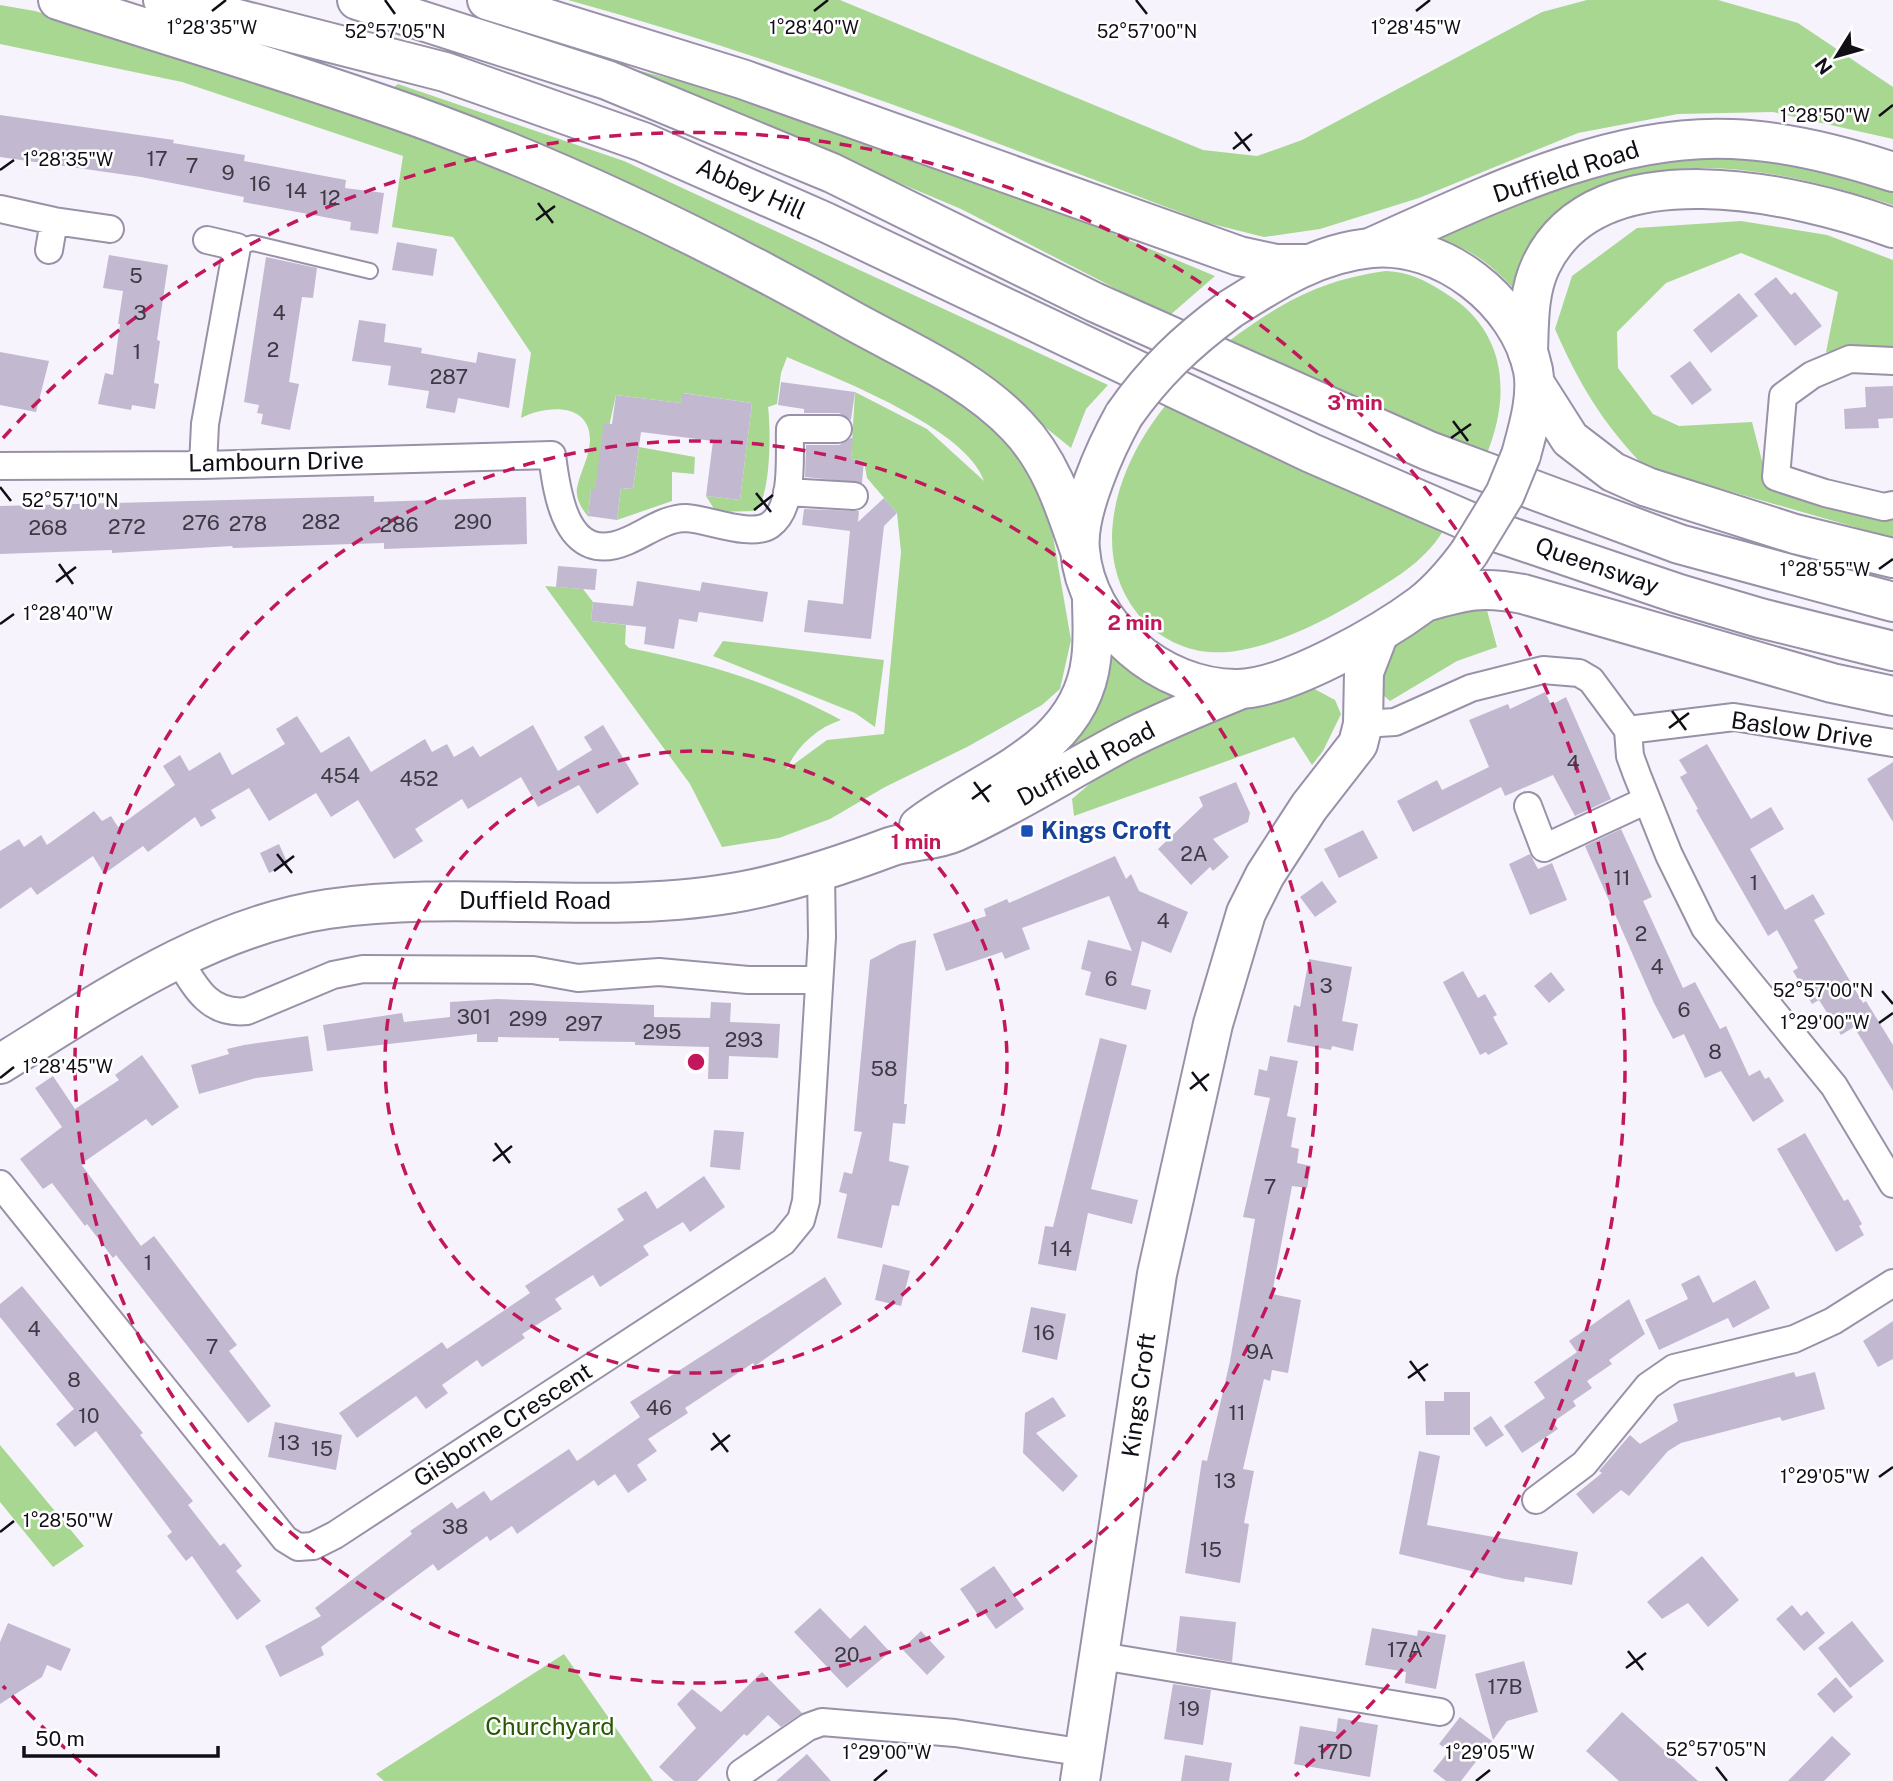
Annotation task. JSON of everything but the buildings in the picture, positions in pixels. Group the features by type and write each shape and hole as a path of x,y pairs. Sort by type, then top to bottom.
{"main road":[{"path":"58,0 434,123 620,199 790,286 926,360 1004,413 1038,452 1052,476 1079,548 1092,596 1120,637 1139,654 1189,683 1239,690"},
{"name":"Abbey Hill","path":"163,0 445,72 642,142 825,222 1311,453"},
{"name":"Abbey Hill","path":"357,0 607,80 832,173 1094,302 1323,405"},
{"path":"487,0 767,87 1239,256 1276,264 1307,264 1370,248 1392,248 1429,257 1474,282 1504,309 1531,369 1570,439 1613,471 1647,488 1795,534 1893,558"},
{"name":"Duffield Road","path":"1370,248 1573,165 1656,143 1711,139 1756,141 1812,149 1893,172"},
{"name":"Duffield Road","path":"0,1064 121,989 218,942 282,919 328,909 459,900 684,899 743,891 821,874 893,846 950,834 1125,740 1239,690 1301,671 1379,633 1422,603 1469,553 1505,494 1521,455 1531,369 1529,308 1545,257 1569,230 1612,203 1656,192 1707,187 1797,199 1893,228"},
{"path":"1079,548 1094,481 1104,451 1124,415 1166,360 1189,339 1230,310 1307,264"},
{"name":"Queensway","path":"1323,405 1441,456 1679,544 1893,602"},
{"name":"Queensway","path":"1311,453 1483,528 1691,597 1893,651"},
{"path":"1422,603 1459,592 1489,587 1832,683 1893,696"},
{"name":"Duffield Road","path":"893,846 937,812 1019,765 1040,750 1058,730 1074,709 1087,679 1091,661 1092,596"},
{"name":"Kings Croft","path":"1083,1767 1157,1274 1228,968 1246,913 1265,876 1309,807 1358,744 1364,672 1379,633"},
{"path":"1301,671 1326,679 1337,687 1362,720"}],"street":[{"path":"0,209 54,221 110,229"},
{"path":"49,250 54,221"},
{"path":"204,465 205,424 237,247 207,240"},
{"path":"1893,361 1850,359 1812,375 1783,396 1776,477 1825,493 1884,507 1893,505"},
{"path":"838,429 790,429 787,492 855,496"},
{"name":"Lambourn Drive","path":"0,466 204,465 552,455 561,510 576,533 596,545 624,542 670,520 686,518 753,530 762,528 781,513 787,492"},
{"path":"1362,720 1395,722 1471,688 1542,670 1579,673 1591,680 1628,730 1630,756 1647,800 1669,855 1705,928 1834,1086 1893,1184"},
{"name":"Baslow Drive","path":"1628,730 1734,717 1762,719 1893,743"},
{"path":"1528,806 1544,848 1647,800"},
{"name":"Gisborne Crescent","path":"0,1184 285,1539 298,1547 313,1546 386,1502 772,1249 795,1229 806,1201 819,979 821,874"},
{"path":"180,960 210,1004 233,1012 247,1011 333,975 363,969 533,970 578,978 659,972 748,980 819,979"},
{"path":"1536,1500 1584,1464 1648,1386 1674,1368 1794,1339 1833,1321 1893,1283"},
{"path":"1101,1656 1440,1712"},
{"name":"Kings Croft","path":"741,1773 808,1727 822,1722 955,1733 1083,1767"}],"lane":[{"path":"237,247 253,243 370,271"}],"green space":[{"path":"568,0 840,0 1203,150 1257,156 1302,140 1542,12 1587,0 1718,0 1798,23 1893,87 1893,139 1773,112 1678,114 1578,133 1419,198 1320,229 1264,237 1208,223 811,76"},
{"path":"0,5 35,11 274,82 618,212 927,376 1019,448 1045,490 1071,640 1060,689 1042,705 967,747 885,787 830,819 779,838 722,847 690,784 545,586 583,589 593,602 591,621 626,625 625,644 629,648 738,675 841,720 808,739 786,770 827,740 884,734 901,552 897,513 867,478 864,461 851,459 855,392 927,429 984,481 972,461 953,442 898,407 787,357 781,373 777,404 768,407 767,477 765,491 756,511 716,512 706,496 740,500 752,403 683,393 681,403 616,395 595,489 591,489 588,516 577,497 578,482 590,446 588,427 582,418 574,413 553,409 521,418 531,353 453,237 392,227 403,156 182,82 0,44"},
{"path":"625,67 770,104 1013,192 1215,276 1169,316 961,209"},
{"path":"398,84 624,161 1108,385 1086,409 1071,448 979,374 386,93"},
{"path":"1737,152 1893,185 1893,205 1815,183 1733,169 1692,168 1652,172 1613,183 1576,201 1546,222 1529,245 1514,289 1478,257 1456,246 1432,239 1581,174"},
{"path":"1741,221 1827,235 1893,260 1893,346 1826,352 1838,292 1741,253 1666,283 1617,332 1618,368 1653,414 1679,426 1752,422 1768,484 1893,515 1893,538 1645,467 1604,419 1564,349 1555,329 1572,276 1637,228"},
{"path":"1386,271 1417,278 1445,293 1466,308 1492,345 1501,388 1494,435 1485,458 1229,341 1303,295 1341,280"},
{"path":"1166,405 1294,467 1443,531 1426,553 1394,579 1325,619 1286,637 1267,644 1227,652 1199,651 1179,645 1152,628 1137,613 1122,588 1114,561 1112,534 1123,479 1149,427"},
{"path":"639,447 695,457 694,474 672,472 672,501 617,520 621,488 633,489"},
{"path":"1485,603 1497,647 1457,661 1390,701 1376,689 1389,645 1437,613"},
{"path":"723,641 884,660 875,727 855,713 713,656"},
{"path":"1105,642 1177,689 1178,699 1029,776"},
{"path":"1309,686 1335,700 1341,714 1323,751 1312,765 1294,737 1074,816 1072,799 1120,758 1226,710"},
{"path":"0,1445 84,1546 53,1567 0,1502"},
{"name":"Churchyard","path":"564,1654 653,1781 384,1781 376,1774"}],"place":[{"name":"Kings Croft","path":"1027,831"}]}
